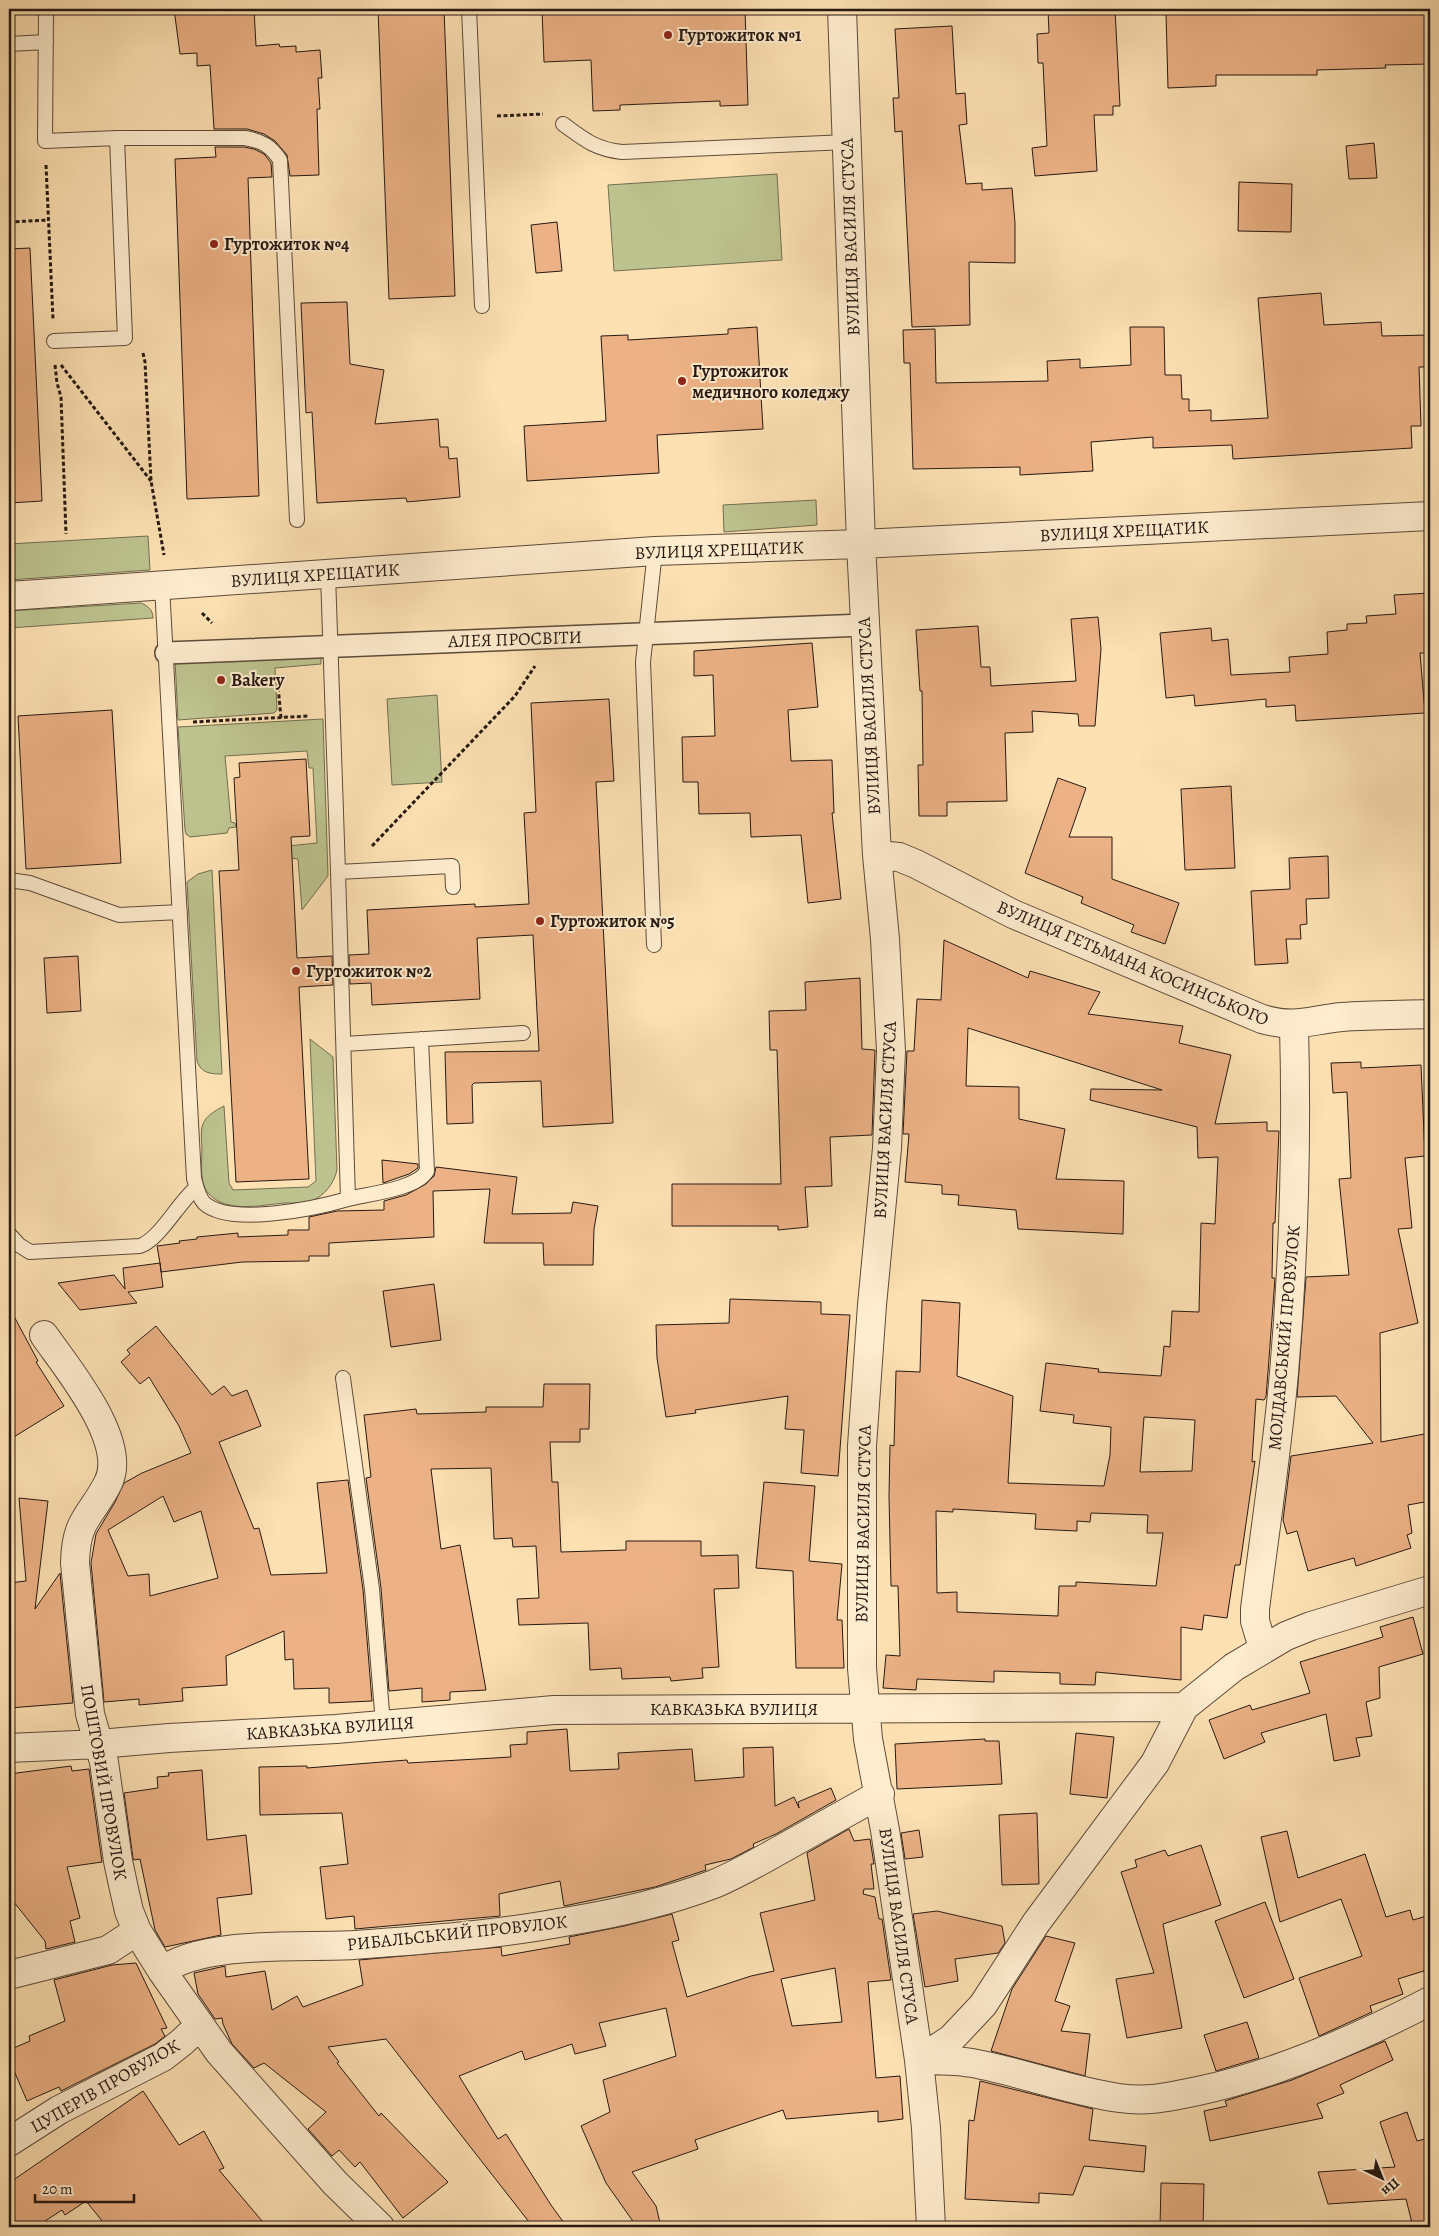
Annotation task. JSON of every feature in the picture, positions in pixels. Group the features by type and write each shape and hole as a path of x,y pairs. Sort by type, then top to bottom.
{"street":[{"name":"ВУЛИЦЯ ВАСИЛЯ СТУСА","path":"842,9 864,625 877,855 886,947 891,1051 887,1148 871,1314 862,1446 861,1620 868,1739 880,1794 919,2060 926,2128 931,2227"},
{"name":"ВУЛИЦЯ ХРЕЩАТИК","path":"9,596 655,551 861,544 1430,516"},
{"name":"АЛЕЯ ПРОСВІТИ","path":"166,653 864,625"},
{"name":"ВУЛИЦЯ ГЕТЬМАНА КОСИНСЬКОГО","path":"877,855 900,857 1013,914 1262,1019 1294,1025 1340,1017 1430,1014"},
{"name":"МОЛДАВСЬКИЙ ПРОВУЛОК","path":"1263,1648 1256,1628 1255,1609 1284,1375 1292,1265 1296,1145 1294,1025"},
{"name":"ПОШТОВИЙ ПРОВУЛОК","path":"44,1335 100,1419 111,1454 111,1475 80,1528 76,1547 76,1581 91,1721 106,1771 120,1871 129,1912 137,1931 162,1971 219,2052 299,2144 380,2227"},
{"path":"919,2060 951,2039 983,2005 1036,1923 1155,1763 1184,1707 1234,1667 1263,1648 1311,1626 1430,1590"},
{"name":"КАВКАЗЬКА ВУЛИЦЯ","path":"9,1748 336,1729 554,1710 1184,1707"},
{"name":"РИБАЛЬСЬКИЙ ПРОВУЛОК","path":"162,1971 175,1961 202,1954 245,1949 353,1945 486,1934 565,1922 622,1910 678,1895 731,1876 880,1794"},
{"path":"9,1975 108,1950 137,1931"},
{"path":"919,2060 974,2064 1098,2094 1147,2100 1159,2099 1243,2080 1302,2059 1430,2001"},
{"name":"ЦУПЕРІВ ПРОВУЛОК","path":"9,2142 59,2110 163,2056 199,2026"}],"lane":[{"path":"46,9 45,141 117,138 246,138 259,140 272,148 280,160 297,520"},
{"path":"469,9 482,306"},
{"path":"9,44 46,42"},
{"path":"563,124 603,150 622,152 847,142"},
{"path":"54,341 126,338 117,138"},
{"path":"654,945 643,662 655,551"},
{"path":"328,574 348,1199"},
{"path":"169,585 166,653 169,724 196,1188 205,1203 222,1213 233,1215 299,1210 410,1184 423,1177 427,1171 421,1039"},
{"path":"338,872 452,866 453,887"},
{"path":"9,880 30,883 120,915 180,912"},
{"path":"344,1044 523,1033"},
{"path":"9,1234 19,1245 30,1252 140,1246 154,1238 182,1202 196,1188"},
{"path":"343,1378 372,1589 383,1724"}],"path":[{"path":"474,116 542,114 549,115 563,124"},
{"path":"45,141 54,356 57,383 61,394 66,534"},
{"path":"9,222 48,220"},
{"path":"126,338 139,347 144,354 151,481 161,528"},
{"path":"54,356 151,481"},
{"path":"169,585 238,650"},
{"path":"355,871 361,857 516,696 531,674 547,638"},
{"path":"277,671 281,718"},
{"path":"169,724 332,714"}],"green space":[{"path":"777,174 782,260 614,271 608,185"},
{"path":"816,500 817,525 724,532 723,505"},
{"path":"148,536 150,570 9,580 9,544"},
{"path":"141,603 150,609 153,618 9,628 9,611"},
{"path":"321,654 321,664 275,668 277,710 274,713 178,720 175,659"},
{"path":"437,695 442,782 392,785 387,699"},
{"path":"323,719 328,876 302,910 298,859 290,858 288,846 317,843 313,768 309,768 307,751 225,756 231,822 235,823 236,827 229,828 227,833 190,837 186,834 185,830 178,727"},
{"path":"212,870 222,1074 206,1072 197,1061 187,882 198,874"},
{"path":"310,1039 333,1057 337,1170 334,1180 321,1196 305,1203 244,1207 224,1204 215,1200 203,1184 201,1133 206,1118 224,1106 229,1183 233,1190 308,1187 316,1181"}],"building":[{"path":"174,9 254,9 256,46 279,44 280,47 296,46 296,52 320,50 322,78 318,78 320,109 317,109 319,175 290,176 287,155 275,141 264,134 247,129 214,129 210,65 197,66 197,53 180,54"},
{"path":"378,9 444,9 455,296 389,299"},
{"name":"Гуртожиток №1","path":"542,9 745,9 748,105 720,106 720,101 620,105 620,110 593,111 591,60 544,62"},
{"path":"1115,9 1120,106 1113,106 1113,115 1094,115 1097,171 1035,176 1032,148 1047,146 1043,63 1038,63 1037,34 1049,33 1048,10"},
{"path":"1305,9 1430,9 1430,64 1385,65 1386,68 1317,70 1317,75 1216,75 1216,86 1168,88 1166,13 1305,11"},
{"path":"952,26 956,94 965,93 967,124 959,125 966,184 982,183 982,190 1012,188 1015,223 1015,263 969,262 970,325 912,327 902,131 895,132 893,98 899,98 895,29"},
{"path":"1374,143 1377,178 1349,179 1346,146"},
{"name":"Гуртожиток №4","path":"215,147 254,149 264,154 271,163 272,177 248,178 259,496 187,499 175,159 216,157"},
{"path":"1239,182 1292,184 1291,232 1238,231"},
{"path":"557,222 562,271 536,273 531,225"},
{"path":"30,248 42,501 9,503 9,249"},
{"path":"1321,293 1324,325 1381,322 1382,336 1430,335 1430,367 1419,367 1421,426 1411,426 1412,448 1233,459 1232,445 1153,448 1153,437 1091,442 1093,471 1020,475 1020,467 913,469 910,363 904,363 903,330 935,329 936,383 1048,381 1047,361 1080,359 1080,368 1131,365 1130,327 1164,327 1165,375 1181,375 1182,399 1189,399 1189,411 1211,410 1211,421 1268,418 1258,298"},
{"path":"347,302 350,364 384,370 375,424 438,419 440,447 448,447 449,459 457,458 460,497 407,502 406,498 317,503 312,412 306,413 301,303"},
{"name":"Гуртожиток медичного коледжу","path":"757,327 763,429 657,435 659,473 527,481 524,426 606,421 601,336 628,335 628,340 728,334 728,329"},
{"path":"1430,593 1430,653 1420,653 1425,713 1296,721 1295,705 1266,707 1266,699 1195,706 1194,695 1166,698 1160,633 1211,628 1212,641 1228,639 1231,675 1290,672 1289,657 1328,654 1327,632 1347,630 1347,624 1367,623 1366,616 1396,614 1394,595"},
{"path":"1098,617 1101,649 1095,726 1079,726 1078,714 1032,711 1033,732 1005,733 1007,801 947,802 947,816 919,816 918,765 923,765 922,691 920,691 916,630 978,626 981,667 990,667 991,686 1076,681 1071,619"},
{"path":"812,643 818,707 788,710 791,761 832,760 834,813 832,813 841,899 808,903 801,835 751,837 750,813 699,814 698,782 683,782 682,737 715,736 713,675 694,676 694,651"},
{"name":"Гуртожиток №5","path":"609,699 614,781 596,782 613,1123 543,1127 541,1081 474,1083 472,1085 473,1123 447,1124 445,1052 539,1051 533,935 477,938 480,999 372,1005 371,983 350,984 349,955 369,954 367,910 475,904 475,907 529,904 524,813 536,812 531,703"},
{"path":"112,710 121,863 26,869 18,716"},
{"name":"Гуртожиток №2","path":"306,759 310,836 291,837 297,958 332,956 333,985 299,987 309,1179 236,1182 219,871 239,870 234,778 240,777 239,763"},
{"path":"1058,778 1086,788 1069,837 1112,837 1112,879 1179,903 1165,944 1131,932 1134,925 1081,903 1083,897 1025,873"},
{"path":"1231,786 1235,868 1185,870 1181,789"},
{"path":"1328,856 1329,898 1306,899 1307,924 1300,925 1301,939 1286,939 1288,963 1255,965 1251,891 1290,889 1289,858"},
{"path":"944,940 1028,978 1030,971 1100,992 1088,1014 1183,1026 1179,1043 1231,1055 1215,1124 1267,1122 1267,1131 1279,1131 1275,1223 1273,1223 1272,1278 1275,1278 1266,1397 1264,1400 1256,1399 1252,1462 1255,1461 1240,1565 1235,1565 1227,1618 1204,1615 1202,1630 1181,1627 1181,1680 1096,1672 1095,1685 1060,1684 1060,1673 994,1671 994,1682 917,1679 916,1690 883,1688 886,1655 900,1656 898,1586 891,1586 889,1496 890,1445 894,1446 896,1371 920,1372 922,1300 960,1303 957,1376 1013,1396 1008,1483 1104,1486 1110,1455 1111,1427 1073,1423 1074,1415 1040,1411 1046,1363 1099,1369 1098,1372 1161,1376 1164,1346 1170,1347 1172,1311 1199,1312 1201,1223 1215,1224 1218,1157 1198,1158 1197,1127 1090,1100 1091,1089 1162,1090 968,1028 966,1086 1019,1087 1019,1119 1065,1129 1056,1179 1124,1181 1123,1234 1018,1229 1016,1210 958,1205 959,1195 942,1194 942,1185 905,1182 909,1134 903,1134 907,1051 914,1051 917,999 941,1000","holes":["1144,1417 1195,1420 1192,1471 1140,1472","953,1509 1036,1514 1035,1529 1077,1531 1077,1521 1090,1522 1091,1513 1148,1515 1147,1533 1163,1533 1156,1586 1076,1582 1076,1586 1059,1586 1058,1616 957,1612 957,1592 937,1593 936,1511 953,1512"]},
{"path":"78,956 81,1011 47,1013 44,958"},
{"path":"860,978 862,1049 875,1050 872,1135 830,1137 832,1186 805,1187 808,1227 778,1230 778,1226 672,1226 672,1184 781,1184 777,1050 770,1050 769,1011 806,1010 805,982"},
{"path":"1361,1062 1361,1068 1421,1065 1425,1156 1405,1158 1412,1228 1398,1229 1418,1323 1380,1333 1381,1442 1430,1433 1430,1501 1408,1505 1412,1533 1407,1535 1411,1548 1356,1566 1354,1558 1308,1571 1297,1531 1287,1534 1283,1520 1291,1456 1373,1443 1336,1396 1297,1397 1306,1277 1349,1275 1339,1179 1351,1178 1347,1092 1333,1093 1331,1063"},
{"path":"382,1160 418,1164 418,1168 409,1174 383,1183"},
{"path":"436,1167 517,1177 512,1214 571,1213 573,1202 598,1206 594,1229 593,1265 544,1265 543,1243 484,1243 490,1189 433,1191 434,1237 329,1243 329,1256 309,1256 309,1261 242,1262 161,1272 163,1287 128,1292 137,1303 80,1310 58,1283 114,1275 125,1289 123,1268 160,1263 157,1246 180,1243 179,1241 197,1239 197,1237 238,1233 238,1237 288,1235 288,1230 309,1230 309,1217 337,1211 384,1210 384,1201 406,1195 426,1184 434,1176"},
{"path":"434,1284 441,1340 391,1347 383,1291"},
{"path":"730,1299 821,1302 821,1314 850,1315 838,1476 801,1473 804,1430 785,1429 788,1396 695,1410 696,1413 666,1417 657,1358 656,1325 729,1323"},
{"path":"9,1307 38,1361 36,1362 64,1406 9,1440"},
{"path":"156,1326 212,1395 224,1386 232,1396 247,1390 261,1426 219,1442 254,1529 259,1528 271,1575 327,1573 317,1483 348,1480 363,1590 372,1701 329,1703 329,1688 294,1689 293,1659 285,1660 284,1631 226,1656 227,1685 182,1688 183,1701 139,1705 139,1699 104,1702 91,1563 96,1534 124,1483 142,1473 191,1453 179,1426 149,1377 140,1384 121,1362 130,1354 127,1350","holes":["163,1496 174,1522 201,1511 218,1578 150,1596 149,1574 128,1576 108,1530"]},
{"path":"544,1384 590,1384 589,1429 580,1429 580,1442 550,1442 552,1482 558,1482 561,1552 626,1550 626,1541 701,1541 701,1556 738,1555 739,1588 714,1589 719,1667 702,1668 703,1678 671,1681 670,1677 622,1679 621,1668 590,1670 588,1623 519,1625 517,1599 539,1598 536,1546 513,1547 512,1538 494,1539 491,1468 431,1469 441,1549 460,1545 486,1690 450,1692 450,1700 422,1702 422,1688 389,1691 381,1588 366,1478 371,1477 364,1415 416,1409 417,1414 486,1412 486,1407 543,1407"},
{"path":"764,1482 815,1486 809,1561 842,1564 837,1620 842,1620 844,1668 796,1668 793,1571 756,1568"},
{"path":"19,1498 48,1501 35,1609 60,1573 73,1703 9,1708 9,1583 26,1581"},
{"path":"1413,1617 1423,1654 1379,1667 1380,1698 1366,1702 1372,1736 1356,1738 1360,1756 1334,1761 1326,1714 1261,1733 1265,1742 1224,1759 1209,1720 1250,1705 1252,1710 1310,1693 1300,1662 1383,1637 1380,1627"},
{"path":"567,1729 570,1771 619,1769 618,1753 692,1749 695,1781 744,1777 743,1748 773,1747 775,1806 794,1797 799,1808 798,1802 831,1788 836,1800 776,1834 753,1844 754,1847 731,1859 705,1865 706,1870 655,1887 564,1906 560,1881 499,1894 500,1916 355,1929 354,1916 326,1919 320,1867 348,1864 342,1813 260,1815 259,1767 307,1766 307,1768 407,1760 408,1763 511,1757 510,1745 527,1744 527,1732"},
{"path":"1076,1733 1114,1737 1107,1798 1070,1794"},
{"path":"985,1739 985,1741 999,1741 1002,1784 897,1789 895,1744"},
{"path":"71,1766 72,1771 89,1769 102,1862 67,1867 80,1918 70,1921 75,1942 46,1949 45,1941 9,1896 9,1774"},
{"path":"202,1770 207,1840 246,1835 252,1894 217,1898 221,1935 165,1947 155,1930 140,1859 134,1860 133,1858 124,1793 158,1788 157,1777 169,1776 168,1773"},
{"path":"1037,1813 1039,1884 1002,1885 999,1815"},
{"path":"849,1829 854,1841 870,1839 874,1864 871,1864 874,1889 864,1889 863,1894 875,1897 879,1919 882,1919 891,1980 868,1982 876,2078 900,2076 903,2119 878,2122 878,2111 786,2119 783,2110 695,2140 698,2149 632,2172 656,2206 661,2227 637,2227 606,2183 581,2126 610,2112 603,2080 676,2056 666,2008 599,2023 606,2046 575,2054 572,2044 525,2060 522,2051 459,2076 498,2139 506,2134 567,2227 533,2227 386,2039 328,2047 339,2062 337,2063 379,2116 381,2113 448,2182 403,2218 360,2162 355,2167 339,2150 332,2156 308,2129 326,2112 264,2063 254,2068 232,2044 222,2018 215,2019 198,1994 194,1973 225,1966 226,1977 265,1971 272,2010 297,1996 303,2007 363,1985 359,1960 501,1947 502,1956 570,1944 569,1937 672,1914 679,1940 672,1942 687,1997 751,1976 774,1971 760,1913 815,1900 807,1853","holes":["835,1968 842,2022 792,2026 781,1979"]},
{"path":"919,1830 923,1857 905,1859 901,1833"},
{"path":"1287,1831 1298,1878 1365,1854 1386,1917 1410,1910 1413,1920 1430,1915 1430,1969 1398,1979 1403,1994 1370,2006 1372,2012 1319,2036 1299,1978 1362,1956 1341,1899 1280,1922 1261,1837"},
{"path":"1201,1845 1221,1905 1163,1924 1182,2028 1127,2038 1116,1979 1154,1973 1121,1872 1137,1867 1135,1860 1165,1850 1168,1856"},
{"path":"1265,1902 1294,1979 1244,1998 1215,1921"},
{"path":"937,1911 1002,1926 1005,1943 998,1953 955,1959 958,1981 925,1987 913,1914"},
{"path":"1046,1936 1075,1943 1055,2001 1070,2006 1061,2031 1090,2034 1085,2076 991,2051 1012,1989"},
{"path":"136,1963 167,2028 161,2029 165,2036 155,2044 61,2091 59,2087 27,2101 9,2059 9,2050 30,2041 29,2036 65,2021 54,1980 112,1965"},
{"path":"1247,2022 1259,2058 1216,2071 1204,2035"},
{"path":"1385,2041 1393,2060 1340,2085 1344,2093 1317,2104 1323,2118 1210,2141 1204,2111 1227,2106 1225,2101 1292,2080"},
{"path":"980,2081 1093,2109 1089,2140 1146,2146 1144,2172 1084,2166 1073,2195 1039,2193 1039,2203 965,2199 969,2120 974,2121"},
{"path":"143,2091 179,2145 204,2131 224,2168 219,2170 267,2227 107,2227 86,2201 65,2215 62,2210 36,2227 9,2227 9,2183"},
{"path":"1407,2112 1417,2141 1425,2139 1430,2152 1430,2227 1413,2227 1406,2199 1328,2204 1318,2172 1395,2167 1380,2122"},
{"path":"1161,2183 1204,2184 1203,2227 1160,2227"}],"place":[{"name":"Гуртожиток №1","path":"668,35"},
{"name":"Гуртожиток №4","path":"214,244"},
{"name":"Гуртожиток медичного коледжу","path":"682,381"},
{"name":"Bakery","path":"221,680"},
{"name":"Гуртожиток №5","path":"540,921"},
{"name":"Гуртожиток №2","path":"296,971"}]}
